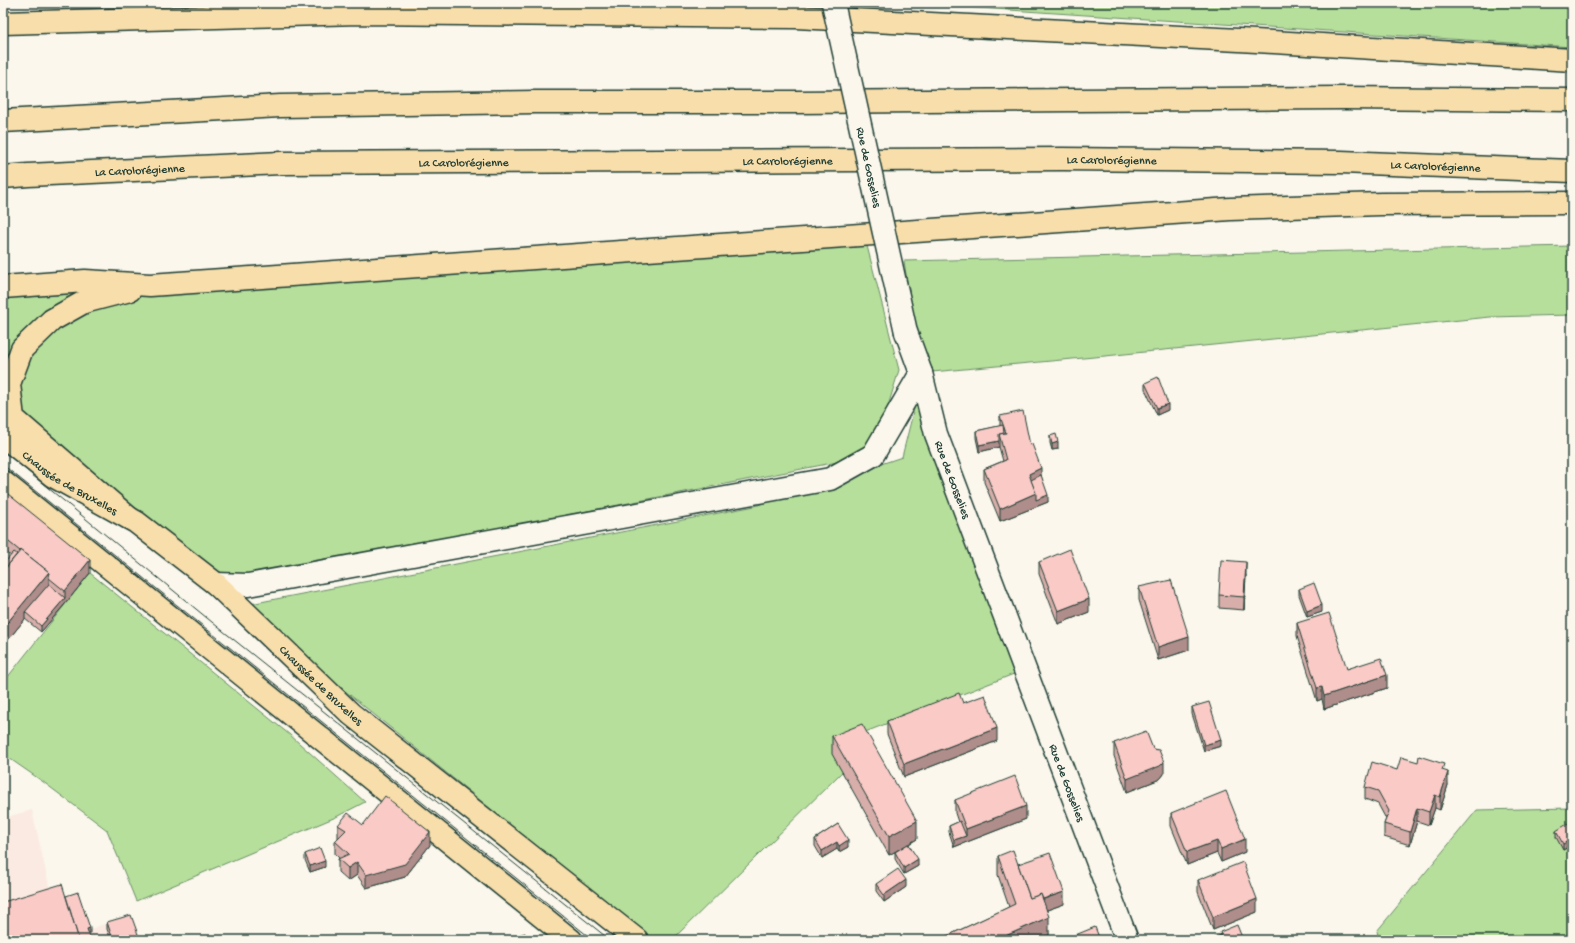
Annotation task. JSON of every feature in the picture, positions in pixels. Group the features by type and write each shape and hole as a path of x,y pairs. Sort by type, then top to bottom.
{"main road":[{"path":"3,23 359,13 796,17 1239,40 1572,60"},
{"path":"3,121 280,106 527,102 803,102 1336,98 1572,100"},
{"name":"La Carolorégienne","path":"3,177 281,163 542,160 1063,159 1341,162 1572,171"},
{"path":"3,287 85,281 150,285 1230,209 1381,204 1572,203"},
{"path":"129,518 13,418 9,384 22,349 52,320 84,302 150,285"},
{"name":"Chaussée de Bruxelles","path":"3,436 52,476 136,522 216,584 351,714 637,940"},
{"path":"3,482 571,940"}],"street":[{"name":"Rue de Gosselies","path":"832,3 906,332 921,373 936,434 1127,940"},
{"path":"216,584 248,585 830,479 873,455 921,373"}],"shaded area":[{"path":"32,810 53,903 83,932 109,922 115,940 3,940 3,818"}],"green space":[{"path":"903,3 1572,3 1572,47"},
{"path":"867,246 899,370 873,455 216,584 3,410 3,298"},
{"path":"1572,246 1572,315 1490,317 921,373 904,261"},
{"path":"919,389 1024,670 837,743 847,767 672,940 653,940 240,606 755,506 902,457"},
{"path":"90,573 290,735 365,802 336,817 136,901 107,830 42,781 3,754 3,683"},
{"path":"1572,808 1572,940 1379,940 1377,931 1477,810"}],"building":[{"path":"1158,377 1168,404 1157,408 1145,383"},
{"path":"1023,411 1030,445 1032,444 1041,468 1029,474 1036,493 1000,509 984,469 1006,460 999,434 1006,433 1000,416"},
{"path":"1003,425 1004,433 999,434 999,441 979,445 976,431"},
{"path":"1056,434 1058,442 1052,444 1050,436"},
{"path":"1041,475 1048,495 1036,500 1036,493 1031,480"},
{"path":"3,490 90,560 65,591 49,578 49,572 4,538 3,540"},
{"path":"1070,549 1089,599 1058,611 1039,562"},
{"path":"21,550 49,572 3,628 3,571"},
{"path":"14,552 17,554 3,571 3,561 5,562"},
{"path":"1221,560 1246,562 1244,597 1219,595"},
{"path":"1171,580 1189,637 1158,647 1139,587"},
{"path":"1314,583 1322,605 1307,611 1299,589"},
{"path":"49,584 65,598 41,626 25,612"},
{"path":"1329,613 1347,669 1381,658 1387,675 1324,696 1322,687 1317,688 1297,623"},
{"path":"959,693 963,703 985,695 997,728 904,764 887,721"},
{"path":"1209,702 1221,740 1204,745 1192,707"},
{"path":"862,724 917,821 889,836 832,736"},
{"path":"1146,731 1153,749 1159,750 1164,762 1160,766 1127,779 1114,743"},
{"path":"1419,756 1444,764 1442,770 1448,772 1440,797 1435,795 1429,812 1417,808 1410,832 1384,824 1389,811 1378,791 1365,787 1372,762 1397,770 1401,757 1418,762"},
{"path":"1015,776 1026,806 966,829 955,800"},
{"path":"1226,791 1245,839 1221,849 1217,841 1187,852 1171,813"},
{"path":"385,796 430,832 405,864 366,875 357,862 348,868 338,859 349,854 335,841 346,830 338,825 348,813 363,825"},
{"path":"960,821 966,836 954,840 949,826"},
{"path":"1572,821 1572,839 1563,844 1556,831"},
{"path":"838,824 848,840 839,846 837,842 822,851 815,839"},
{"path":"908,844 918,859 904,868 895,852"},
{"path":"320,848 325,861 310,866 305,854"},
{"path":"1013,850 1030,898 1041,894 1049,917 996,940 946,940 945,937 1015,904 998,856"},
{"path":"1050,853 1064,892 1043,899 1041,894 1030,898 1018,864"},
{"path":"1243,862 1257,899 1213,917 1198,880"},
{"path":"898,869 906,880 884,895 876,884"},
{"path":"62,884 79,940 3,940 3,902"},
{"path":"78,892 90,928 87,929 91,940 79,940 66,896"},
{"path":"131,915 140,940 113,940 107,922"},
{"path":"1237,925 1243,940 1209,940 1221,935 1220,932"},
{"path":"1095,927 1100,940 1074,940 1073,936"},
{"path":"525,933 527,940 502,940"}],"tram line":[{"path":"3,451 218,627 610,940"},
{"path":"3,465 593,940"}]}
